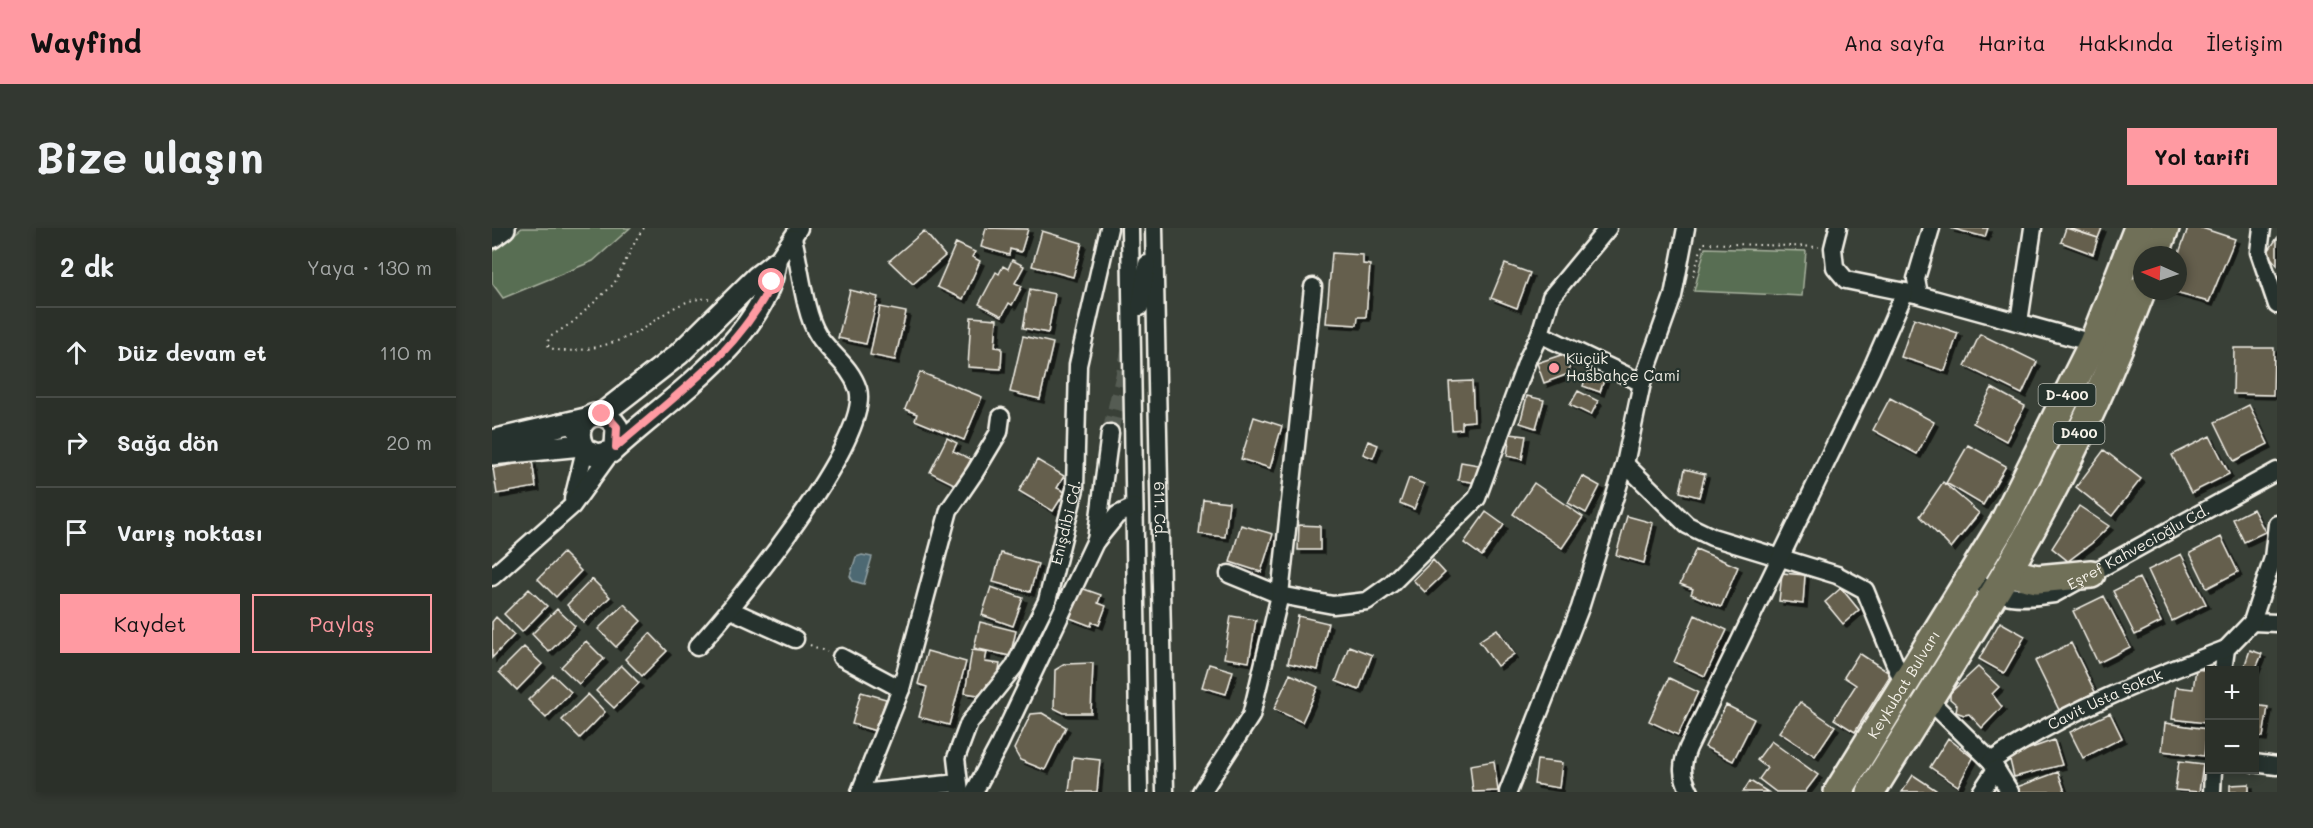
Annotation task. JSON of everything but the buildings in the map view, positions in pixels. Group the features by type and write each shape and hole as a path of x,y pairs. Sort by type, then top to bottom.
{"highway":[{"name":"Keykubat Bulvarı","path":"1871,792 1928,699 1989,575 2093,343 2138,228"},
{"path":"2158,246 2165,228"},
{"name":"Keykubat Bulvarı","path":"1838,792 1904,686 1989,575 2064,466 2121,344 2138,300"},
{"path":"1989,575 2037,579 2091,574"}],"street":[{"path":"492,237 504,228"},
{"name":"Enişdibi Cd.","path":"959,788 956,758 969,723 1014,667 1047,601 1075,489 1078,365 1109,228"},
{"name":"611. Cd.","path":"1130,228 1139,792"},
{"path":"1140,307 1153,228"},
{"name":"611. Cd.","path":"1153,228 1165,792"},
{"path":"1229,574 1280,595 1333,605 1367,602 1391,584 1477,498 1528,358 1540,334 1551,297 1608,228"},
{"path":"1508,792 1580,608 1624,464 1642,383 1673,296 1686,228"},
{"path":"1838,228 1833,248 1835,267 1846,280 1912,293 2093,343"},
{"path":"1690,792 1681,764 1778,558 1871,370 1912,293 1931,228"},
{"path":"2019,322 2033,228"},
{"path":"2262,228 2259,252 2277,305"},
{"path":"572,506 583,448 578,432 594,417 679,354 757,277 775,263 796,233"},
{"path":"697,647 731,610 792,528 847,444 855,418 859,392 848,367 818,335 808,311 796,233"},
{"path":"492,577 572,506 613,450 725,349 765,298 772,282 775,263"},
{"path":"1202,792 1251,716 1280,595 1313,287"},
{"path":"1540,334 1642,383"},
{"path":"492,441 594,417 608,417 617,427 613,450"},
{"path":"860,792 901,689 949,510 999,432 1002,417"},
{"path":"1095,542 1110,433"},
{"path":"492,454 583,448 597,455 613,450"},
{"path":"1624,464 1687,525 1712,537 1836,575 1865,590 1904,686"},
{"name":"Eşref Kahvecioğlu Cd.","path":"2091,574 2277,471"},
{"name":"Enişdibi Cd.","path":"974,792 999,745 1095,542 1117,515 1134,507"},
{"path":"2224,666 2226,649 2252,622 2274,558 2277,524"},
{"path":"731,610 795,639"},
{"path":"2252,622 2277,623"},
{"name":"Cavit Usta Sokak","path":"1994,765 2020,741 2115,692 2226,649"},
{"path":"841,657 901,689"},
{"path":"1928,699 1994,765 2010,792"},
{"path":"2259,764 2277,766"},
{"path":"1981,792 1994,765"},
{"path":"2212,792 2213,774"},
{"path":"871,792 959,788"}],"path":[{"path":"644,228 627,255 614,284 573,322 550,337 547,343 549,347 561,351 598,346 637,333 694,298 713,300"},
{"path":"1693,277 1703,243 1833,248"},
{"path":"795,639 841,657"}],"green space":[{"path":"522,228 630,228 593,261 503,298 492,283 492,252"},
{"path":"1705,248 1806,251 1802,296 1694,291"}],"water":[{"path":"862,555 872,557 864,584 853,581 850,576 856,557"}],"tunnel":[{"path":"1110,433 1129,352"}],"place":[{"name":"Küçük Hasbahçe Cami","path":"1554,368"}],"route":[{"path":"602,414 614,421 617,427 619,433 616,447 701,373 725,349 765,298 772,282"}]}
